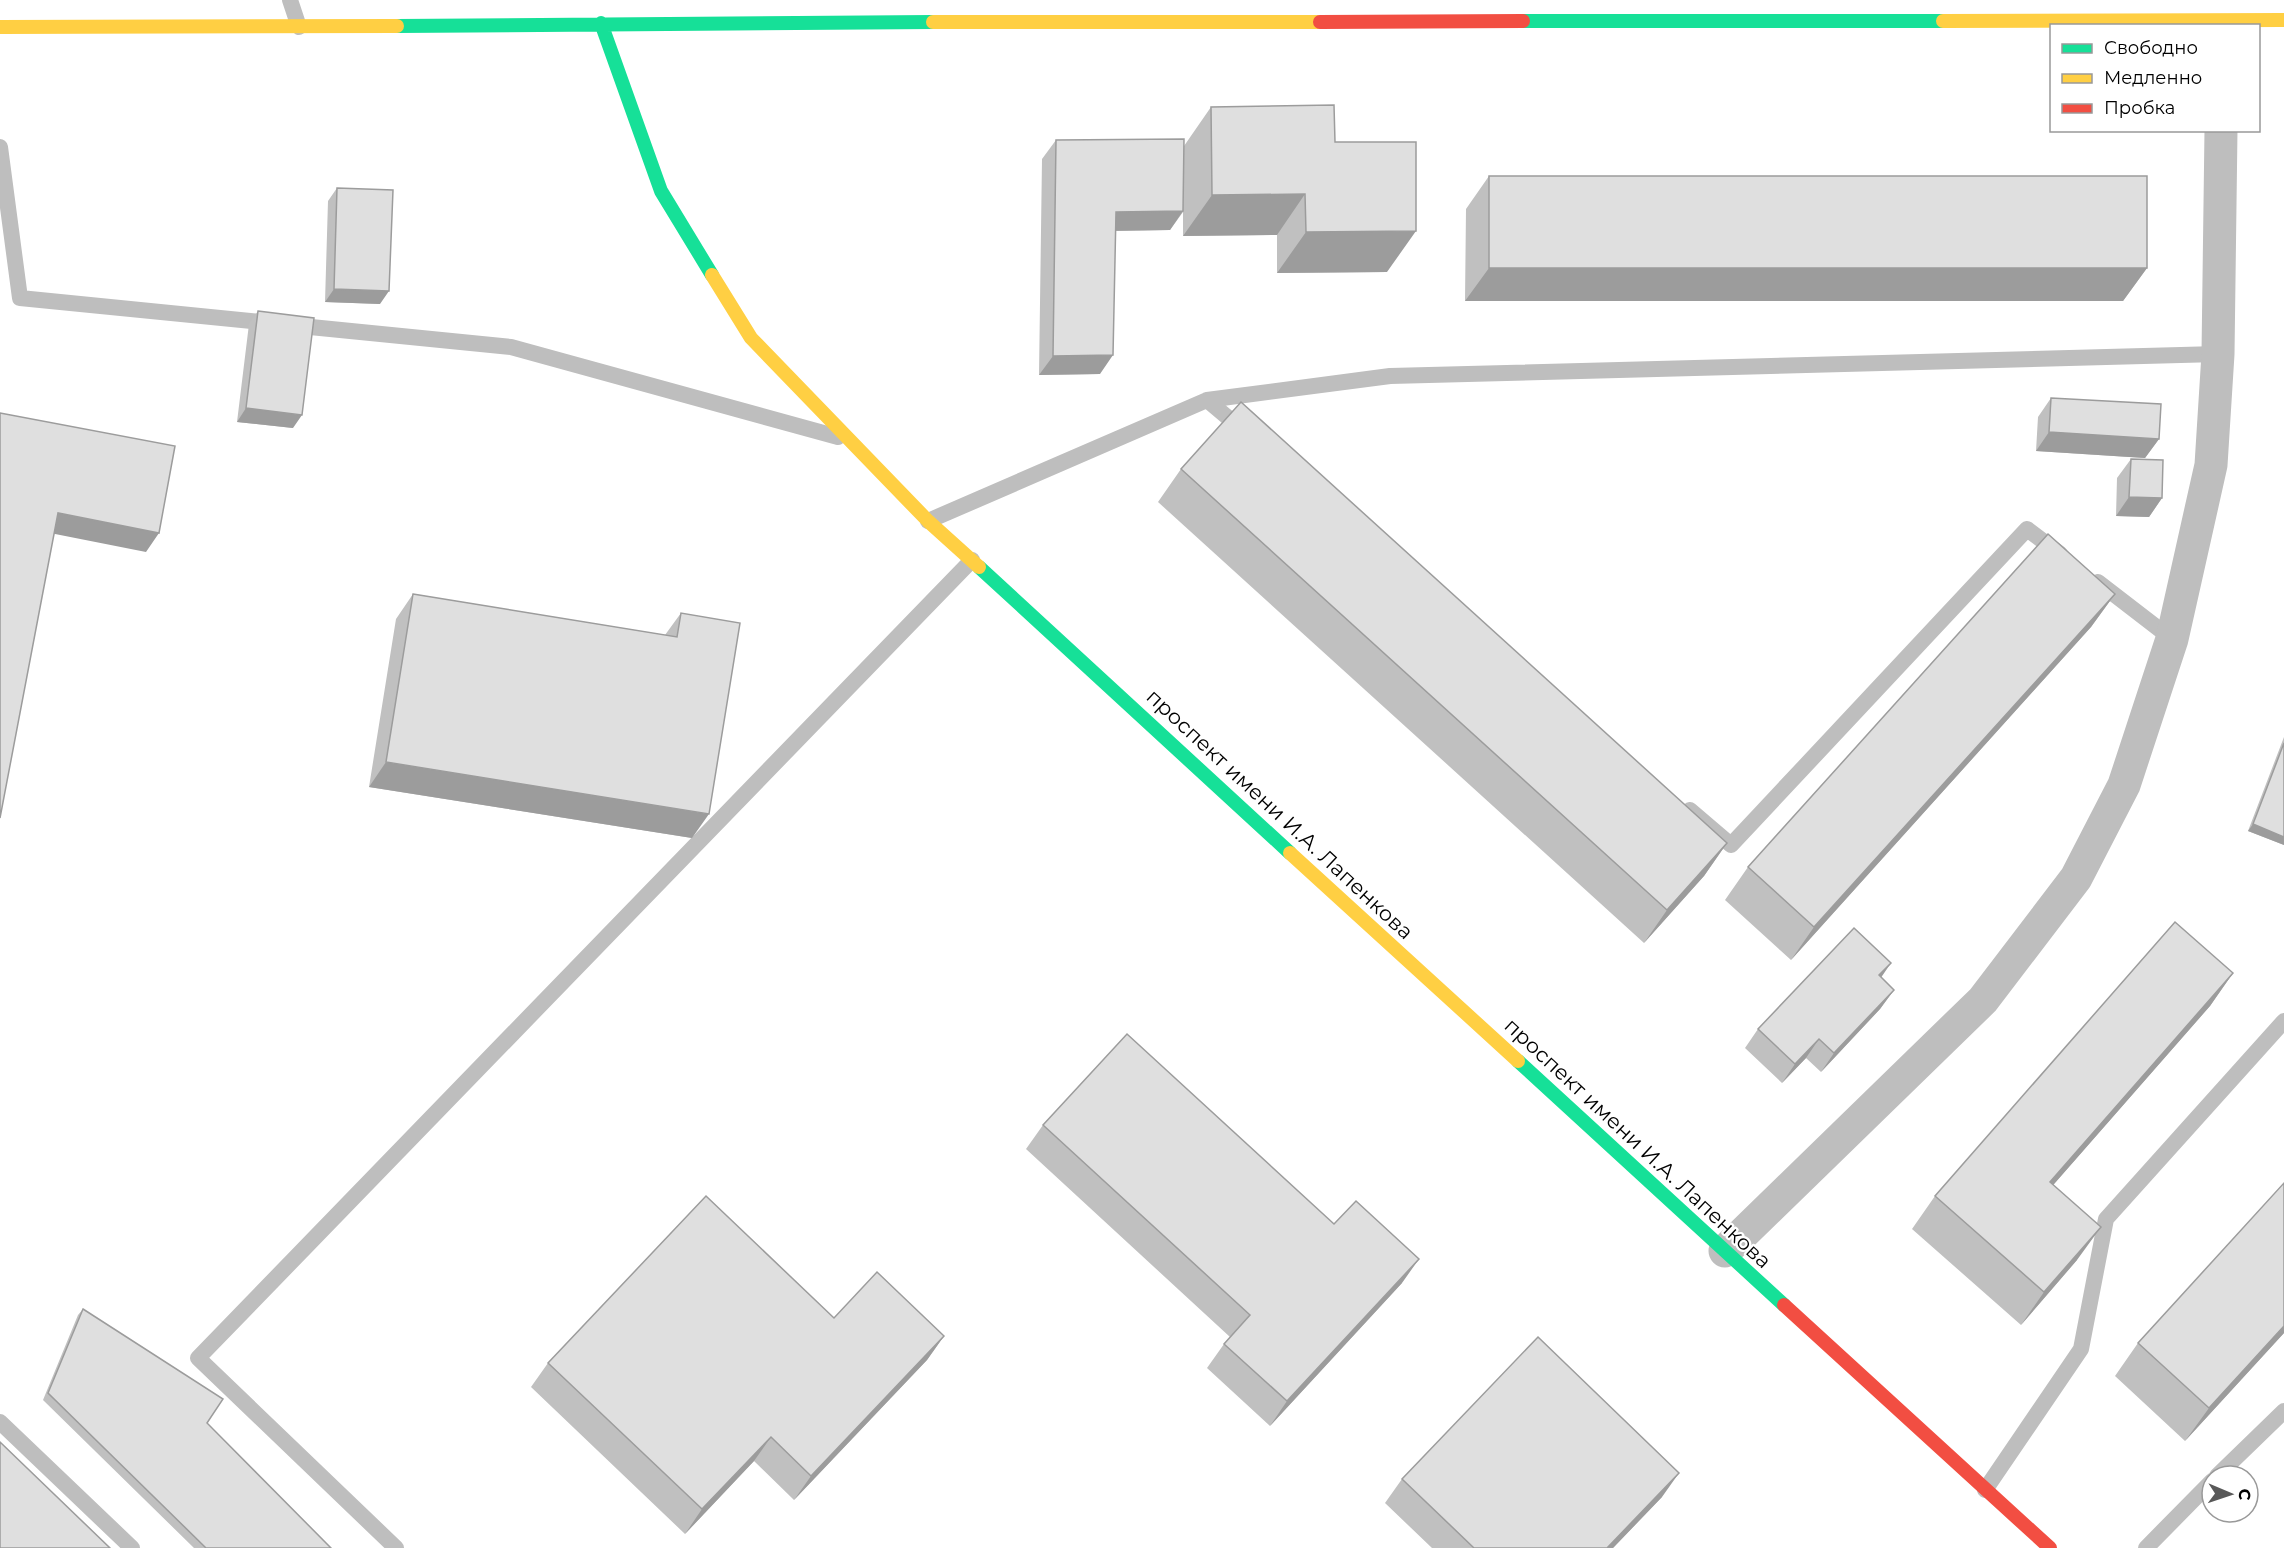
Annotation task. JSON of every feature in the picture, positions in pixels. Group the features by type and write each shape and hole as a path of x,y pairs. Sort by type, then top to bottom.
{"main road":[{"path":"0,27 299,27 1058,16 2168,10 2223,23 2284,20"},
{"name":"проспект имени И.А. Лапенкова","path":"601,23 661,191 751,338 928,521 2050,1548"}],"street":[{"path":"1725,1251 1983,1000 2076,878 2124,785 2172,639 2211,465 2218,354 2221,132"}],"lane":[{"path":"290,0 299,27"},
{"path":"0,147 20,298 511,347 848,439"},
{"path":"928,521 1207,399 1390,375 2218,354"},
{"path":"1207,399 1261,446"},
{"path":"1677,799 1731,845 2027,529 2172,639"},
{"path":"396,1548 198,1358 972,560"},
{"path":"1984,1490 2081,1349 2106,1219 2284,1021"},
{"path":"2229,1464 2284,1411"},
{"path":"0,1422 132,1548"},
{"path":"2146,1548 2200,1493"}],"building":[{"path":"1334,105 1335,142 1416,142 1416,231 1306,232 1305,194 1212,195 1211,107"},
{"path":"1184,139 1183,211 1116,212 1113,355 1053,356 1056,140"},
{"path":"1489,176 2147,176 2147,268 1489,268"},
{"path":"337,188 393,190 389,291 334,289"},
{"path":"258,311 314,318 302,415 246,408"},
{"path":"2051,398 2161,404 2159,439 2049,432"},
{"path":"1241,402 1727,843 1667,910 1181,469"},
{"path":"0,413 175,446 159,533 58,513 0,818"},
{"path":"2131,459 2163,460 2162,498 2129,497"},
{"path":"2048,534 2115,594 1814,927 1748,867"},
{"path":"413,594 677,637 681,613 740,623 709,814 386,762"},
{"path":"2284,743 2284,837 2253,824"},
{"path":"2175,922 2233,973 2050,1182 2101,1227 2044,1292 1935,1196"},
{"path":"1854,928 1891,963 1879,975 1894,990 1834,1053 1819,1039 1795,1064 1758,1029"},
{"path":"1127,1034 1334,1224 1356,1201 1419,1259 1287,1401 1224,1344 1250,1315 1043,1125"},
{"path":"2284,1183 2284,1326 2209,1408 2138,1343"},
{"path":"706,1196 834,1318 877,1272 944,1336 811,1476 771,1437 702,1509 548,1363"},
{"path":"83,1309 223,1399 207,1423 331,1548 206,1548 48,1393"},
{"path":"1538,1337 1679,1473 1607,1548 1474,1548 1402,1479"},
{"path":"0,1442 110,1548 0,1548"}],"traffic: fast":[{"path":"1523,21 1943,21"},
{"path":"397,26 933,22"},
{"path":"601,23 661,191 712,275"},
{"path":"979,567 1290,853"},
{"path":"1518,1061 1784,1305"}],"traffic: slow":[{"path":"1943,21 2284,20"},
{"path":"933,22 1320,22"},
{"path":"0,27 397,26"},
{"path":"712,275 751,338 928,521 979,567"},
{"path":"1290,853 1518,1061"}],"traffic: jam":[{"path":"1320,22 1523,21"},
{"path":"1784,1305 2050,1548"}]}
